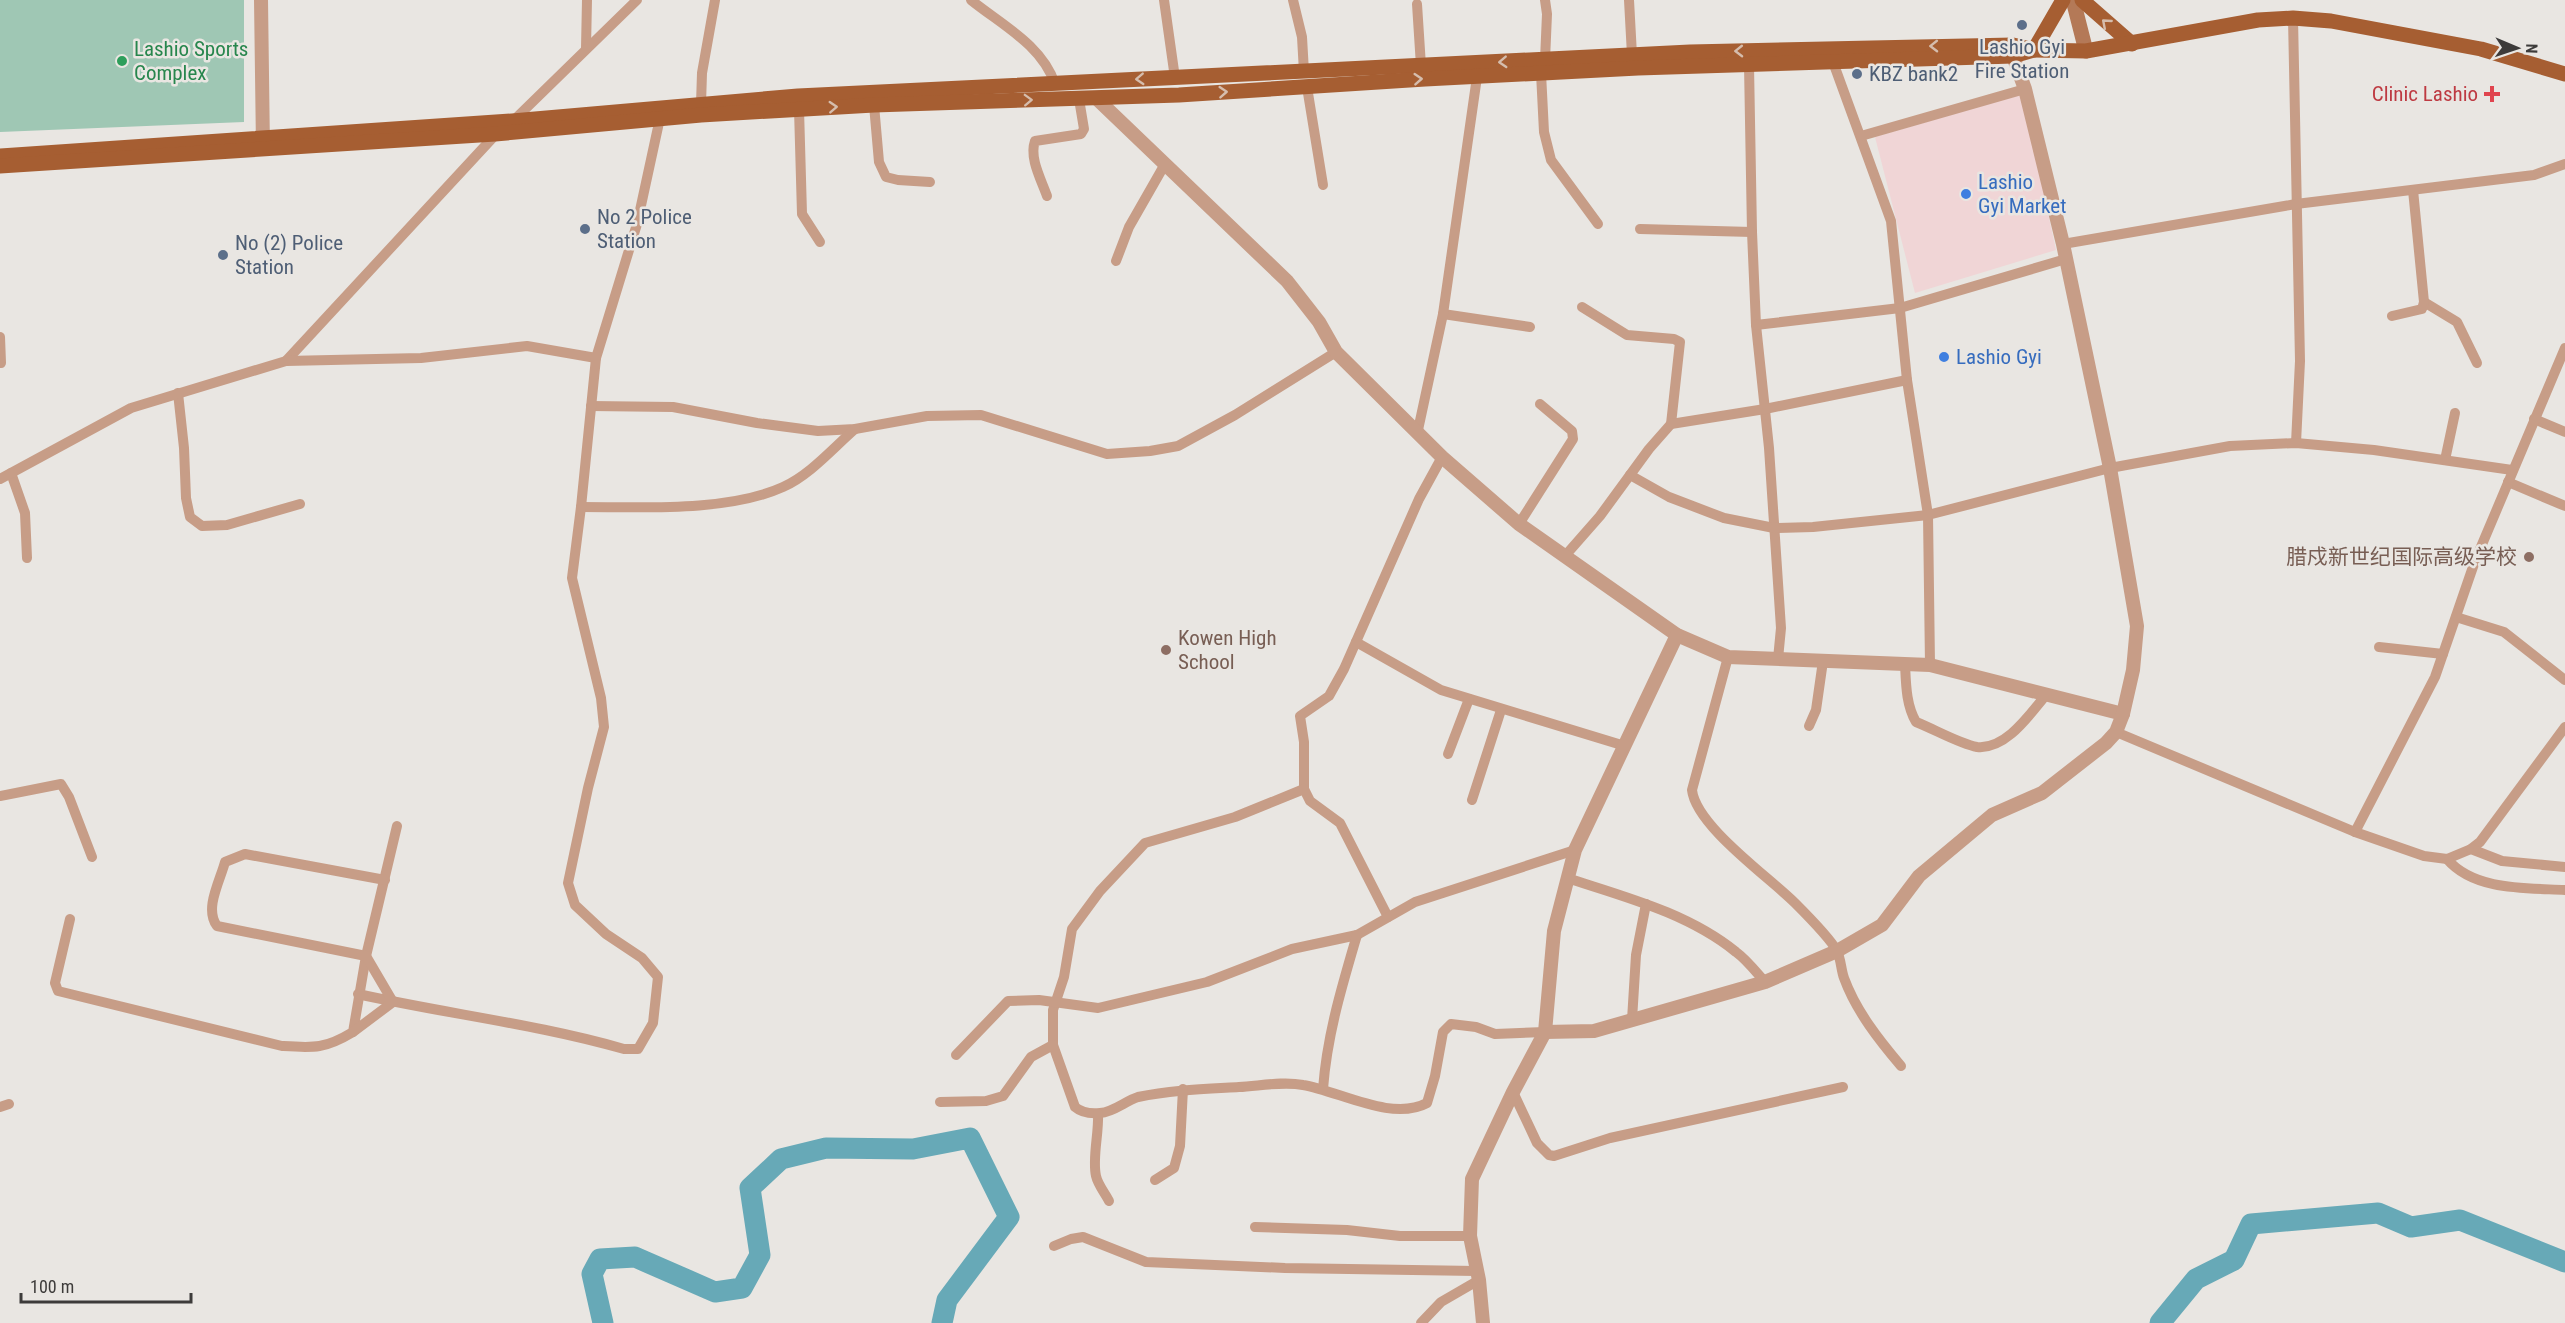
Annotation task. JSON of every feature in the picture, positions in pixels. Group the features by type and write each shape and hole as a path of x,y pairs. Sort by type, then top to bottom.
{"main road":[{"path":"0,156 263,142 495,134 660,118 874,105 1096,98 1421,66 1749,65 2013,56 2034,50 2063,0"},
{"path":"2073,0 2086,51"},
{"path":"2082,0 2132,44"},
{"path":"0,166 798,96 1175,78 1477,77 1632,55 2013,45 2034,50 2086,51 2258,20 2293,18 2331,21 2481,49 2565,74"}],"street":[{"path":"261,0 263,142"},
{"path":"586,48 587,0"},
{"path":"286,361 495,134 512,122 637,0"},
{"path":"701,104 702,73 715,0"},
{"path":"972,0 1034,48 1049,67 1055,84"},
{"path":"1164,0 1175,78"},
{"path":"1293,0 1302,37 1305,79 1323,185"},
{"path":"1545,0 1547,14 1543,66 1544,132 1551,160 1598,224"},
{"path":"1629,0 1632,55"},
{"path":"1417,4 1421,66"},
{"path":"2293,18 2300,361 2296,443"},
{"path":"1304,789 1235,818 1145,843 1100,891 1072,929 1064,977 1055,1003 1053,1045 1075,1107 1081,1113 1098,1114 1135,1098 1183,1089 1299,1084 1360,1101 1391,1107 1416,1108 1427,1103 1435,1076 1443,1032 1451,1024 1476,1027 1495,1034 1594,1031 1765,982 1837,951 1882,924 1918,876 1992,815 2042,794 2106,743 2116,732 2123,714 2133,670 2137,626 2110,468 2063,244 2025,89 2013,56"},
{"path":"1833,62 1891,221 1907,380 1928,515 1930,665"},
{"path":"1749,65 1756,326 1765,409 1781,628 1778,659"},
{"path":"1418,430 1443,314 1477,77"},
{"path":"1861,136 2025,89"},
{"path":"1096,98 1287,281 1319,322 1336,352 1418,430 1442,457 1519,524 1677,635 1728,657 1930,665 2123,714"},
{"path":"1047,196 1033,154 1035,141 1082,134 1084,129 1079,99"},
{"path":"874,105 879,162 886,177 930,182"},
{"path":"800,109 802,214 820,242"},
{"path":"358,994 508,1022 624,1049 638,1049 653,1023 658,977 642,958 606,934 574,905 568,883 588,788 604,727 601,698 572,578 582,507 596,358 637,224 660,118"},
{"path":"1116,261 1128,227 1165,164"},
{"path":"2063,244 2296,204 2534,175 2565,164"},
{"path":"2392,316 2422,309 2424,302 2414,190"},
{"path":"1640,229 1752,232"},
{"path":"1756,326 1900,308 2066,259"},
{"path":"2424,302 2457,322 2477,363"},
{"path":"1564,557 1600,516 1649,449 1671,424 1680,342 1674,339 1628,335 1582,307"},
{"path":"1443,314 1530,327"},
{"path":"0,337 1,363"},
{"path":"0,479 131,408 286,361 421,357 527,346 596,358"},
{"path":"2355,832 2434,677 2475,561 2565,348"},
{"path":"591,405 673,407 757,423 818,431 855,429 927,416 981,416 1107,454 1150,451 1178,446 1235,415 1336,352"},
{"path":"1671,424 1765,409 1907,380"},
{"path":"178,393 184,448 186,498 190,517 202,526 227,525 300,504"},
{"path":"1519,524 1573,439 1572,431 1540,404"},
{"path":"2445,460 2455,413"},
{"path":"2534,419 2565,432"},
{"path":"582,507 712,503 753,498 785,486 812,467 855,429"},
{"path":"1630,475 1669,497 1702,510 1724,518 1774,528 1813,527 1928,515 2110,468 2230,446 2296,443 2512,470"},
{"path":"1388,917 1340,823 1310,801 1304,789 1304,742 1300,716 1329,696 1356,642 1419,499 1442,457"},
{"path":"11,473 25,513 27,558"},
{"path":"2508,482 2565,506"},
{"path":"2456,617 2504,632 2565,680"},
{"path":"1483,1323 1470,1236 1472,1179 1513,1092 1545,1032 1554,931 1575,850 1677,635"},
{"path":"1356,642 1441,690 1625,746"},
{"path":"2379,647 2443,654"},
{"path":"1728,657 1692,790 1693,802 1739,854 1797,905 1837,951 1844,978 1859,1007 1876,1036 1901,1066"},
{"path":"1809,726 1816,710 1823,661"},
{"path":"1905,664 1907,692 1916,722 1976,747 1987,747 2017,729 2046,695"},
{"path":"1448,754 1469,699"},
{"path":"1472,800 1501,710"},
{"path":"2116,732 2355,832 2424,856 2447,859 2471,849 2480,842 2565,727"},
{"path":"0,796 61,784 69,797 92,857"},
{"path":"353,1032 366,956 397,826"},
{"path":"2471,849 2502,861 2565,867"},
{"path":"956,1055 1008,1001 1039,1000 1098,1008 1208,982 1292,949 1357,935 1415,902 1575,850"},
{"path":"385,880 245,854 225,862 211,908 212,919 217,926 366,956 393,1002"},
{"path":"2447,859 2454,868 2475,878 2514,888 2565,890"},
{"path":"1567,878 1646,904 1708,932 1738,953 1765,982"},
{"path":"1632,1020 1636,955 1646,904"},
{"path":"70,919 55,983 58,992 282,1046 318,1048 353,1032 393,1002"},
{"path":"1323,1089 1326,1056 1338,999 1357,935"},
{"path":"940,1102 986,1101 1003,1095 1031,1057 1053,1045"},
{"path":"1513,1092 1538,1143 1545,1152 1554,1156 1610,1138 1843,1087"},
{"path":"1155,1180 1174,1168 1180,1146 1183,1089"},
{"path":"1098,1114 1099,1134 1094,1162 1096,1178 1109,1201"},
{"path":"1255,1227 1347,1230 1400,1236 1470,1236"},
{"path":"1054,1246 1083,1236 1146,1262 1477,1275"},
{"path":"1421,1323 1441,1302 1477,1275"}],"shaded area":[{"name":"Lashio Gyi Market","path":"2022,94 2056,250 1915,293 1875,137"}],"green space":[{"name":"Lashio Sports Complex","path":"0,0 244,0 244,122 0,132"}],"waterway":[{"path":"603,1323 592,1274 600,1259 635,1257 715,1292 742,1288 760,1255 750,1188 781,1159 826,1148 913,1149 970,1138 1009,1217 947,1300 942,1323"},
{"path":"2160,1323 2196,1279 2234,1260 2251,1224 2378,1213 2411,1227 2460,1220 2565,1262"}],"place":[{"name":"Lashio Gyi Fire Station","path":"2022,25"},
{"name":"Lashio Sports Complex","path":"122,61"},
{"name":"KBZ bank2","path":"1857,74"},
{"name":"Clinic Lashio","path":"2492,94"},
{"name":"Lashio Gyi Market","path":"1966,194"},
{"name":"No 2 Police Station","path":"585,229"},
{"name":"No (2) Police Station","path":"223,255"},
{"name":"Lashio Gyi","path":"1944,357"},
{"name":"腊戍新世纪国际高级学校","path":"2529,557"},
{"name":"Kowen High School","path":"1166,650"}]}
